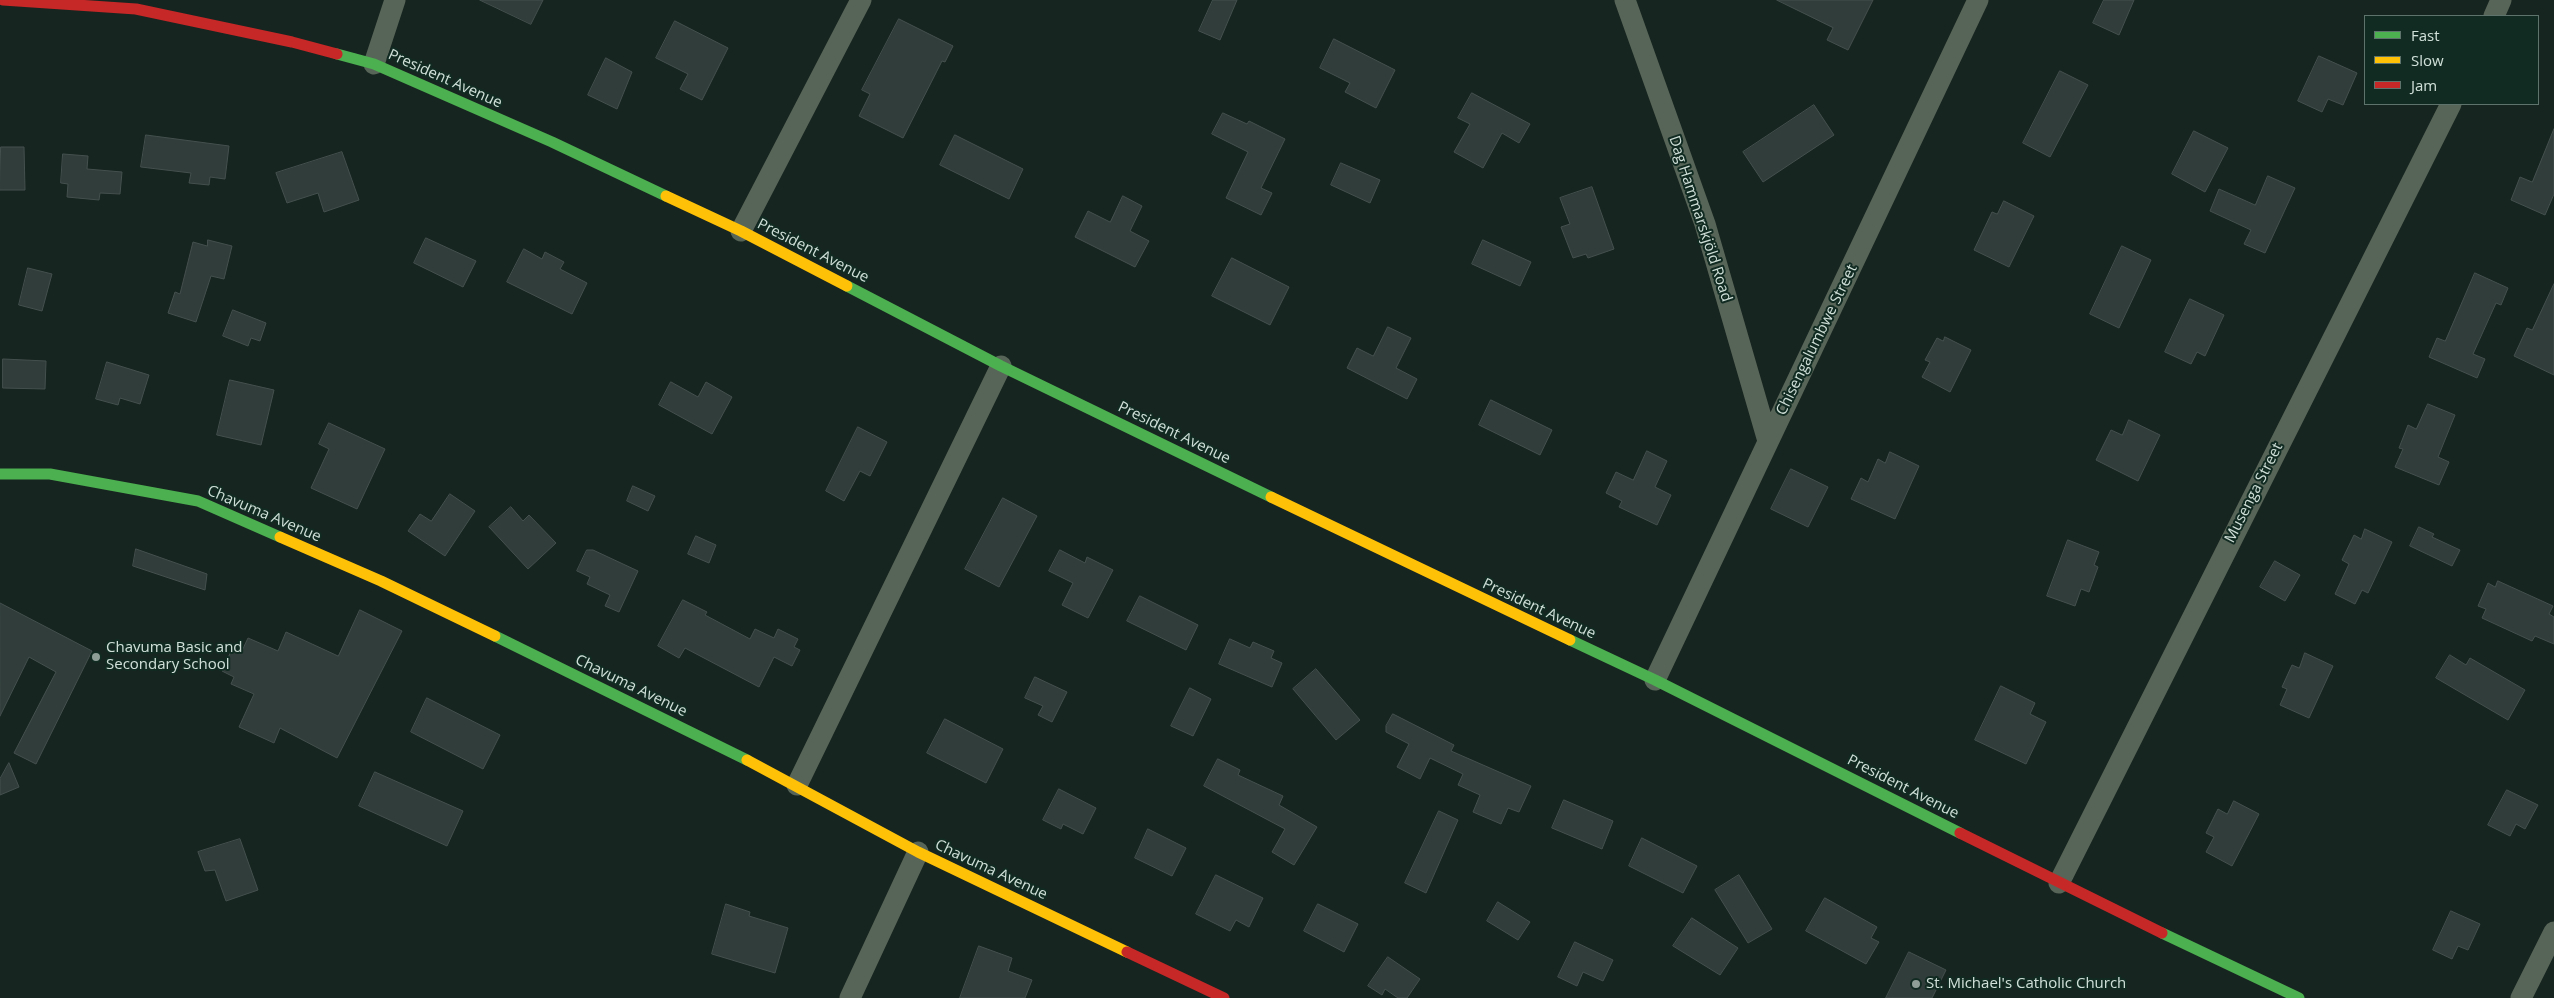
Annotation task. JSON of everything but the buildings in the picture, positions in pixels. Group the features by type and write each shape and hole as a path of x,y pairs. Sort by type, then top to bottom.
{"street":[{"name":"President Avenue","path":"3,0 136,9 292,42 374,64 552,142 741,231 1001,366 1654,680 2059,883 2300,998"},
{"path":"374,64 396,0"},
{"path":"741,231 861,0"},
{"name":"Dag Hammarskjöld Road","path":"1626,0 1705,224 1768,441"},
{"path":"1654,680 1977,0"},
{"name":"Chisengalumbwe Street","path":"1654,680 1977,0"},
{"path":"2494,15 2501,0"},
{"name":"Musenga Street","path":"2059,883 2450,105"},
{"path":"797,785 1001,366"},
{"name":"Chavuma Avenue","path":"0,474 50,474 198,501 381,581 642,707 797,785 918,852 1224,998"},
{"path":"850,998 918,852"},
{"path":"2521,998 2554,932"}],"traffic: fast":[{"path":"337,54 374,64 552,142 666,196"},
{"path":"847,286 1001,366 1271,497"},
{"path":"0,474 50,474 198,501 280,537"},
{"path":"495,636 747,760"},
{"path":"1570,640 1655,680 1960,833"},
{"path":"2162,933 2299,998"}],"traffic: slow":[{"path":"666,196 741,231 847,286"},
{"path":"1271,497 1570,640"},
{"path":"280,537 381,581 495,636"},
{"path":"747,760 918,852 1127,952"}],"traffic: jam":[{"path":"3,0 136,9 292,42 337,54"},
{"path":"1960,833 2162,933"},
{"path":"1127,952 1224,998"}],"place":[{"name":"Chavuma Basic and Secondary School","path":"96,657"},
{"name":"St. Michael's Catholic Church","path":"1916,984"}]}
